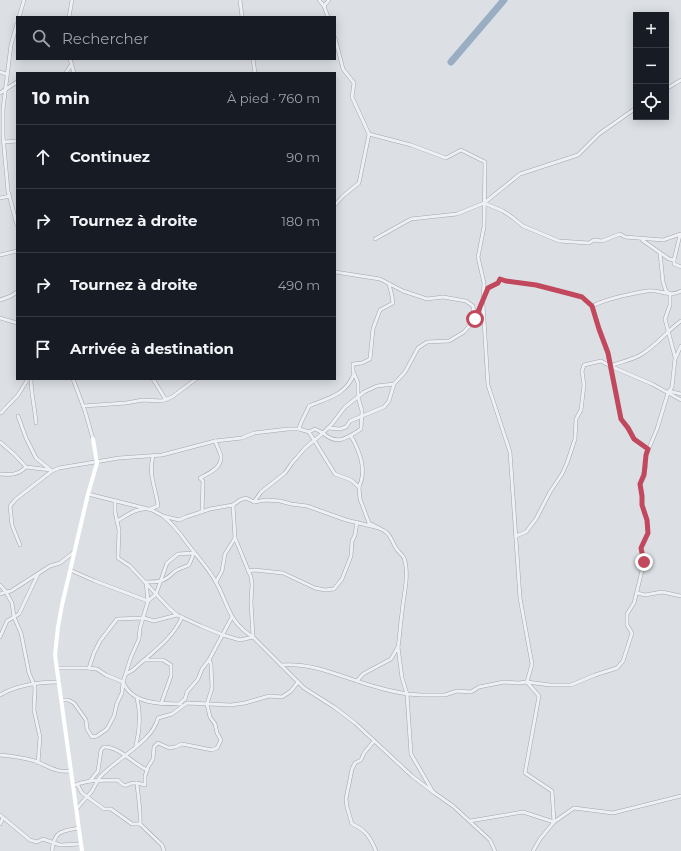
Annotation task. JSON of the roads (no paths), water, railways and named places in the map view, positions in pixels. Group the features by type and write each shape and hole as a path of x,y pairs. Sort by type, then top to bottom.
{"main road":[{"path":"82,851 76,810 75,785 71,770 55,655 58,627 70,570 97,463 93,439"}],"street":[{"path":"19,16 24,0"},
{"path":"69,16 72,0"},
{"path":"240,0 242,16"},
{"path":"319,0 324,6 328,16"},
{"path":"324,6 329,0"},
{"path":"16,28 6,74 3,108 8,191 16,221"},
{"path":"336,42 343,69 354,83 352,97 369,134 359,183 336,204"},
{"path":"70,60 74,72"},
{"path":"253,60 255,72"},
{"path":"67,72 72,64"},
{"path":"0,72 6,74"},
{"path":"669,87 681,80"},
{"path":"0,93 16,83"},
{"path":"375,239 411,219 457,214 484,203 520,174 578,155 599,134 633,110"},
{"path":"369,134 411,145 446,158 462,150 485,162 484,227 478,257 484,283 483,301 488,385 510,452 520,598 532,664 527,682"},
{"path":"4,142 16,141"},
{"path":"0,198 10,196"},
{"path":"12,204 16,202"},
{"path":"484,203 508,214 523,226 559,241 589,243 594,240 602,241 620,234 625,237 663,240 680,235 674,264 681,267"},
{"path":"641,239 669,259 674,260"},
{"path":"0,255 16,251"},
{"path":"660,253 663,282 666,291 670,294 670,305 664,318 675,359"},
{"path":"336,272 380,279 403,291 427,298 443,297 466,302 474,306 475,319"},
{"path":"328,428 340,429 346,427 350,421 384,407 389,401 394,384 405,372 418,348 427,342 449,341 464,332 475,319 488,288 498,283 500,279 536,285 582,297 592,306 608,353 621,419 634,439 648,449"},
{"path":"309,432 315,429 323,433 328,438 337,440 351,436 361,428 362,415 358,397 358,383 354,374 353,364 362,363 370,358 373,329 380,310 392,303 389,284"},
{"path":"592,306 603,301 649,291 670,294 675,294 681,291"},
{"path":"0,300 16,293"},
{"path":"0,318 16,323"},
{"path":"610,366 641,355 681,321"},
{"path":"281,665 292,664 320,669 379,688 407,694 446,695 457,691 471,692 479,687 504,682 571,685 594,675 618,668 623,661 632,633 627,625 627,614 634,603 637,592 644,562 641,548 648,533 647,520 642,505 640,484 644,475 646,455 672,387 675,359 681,346"},
{"path":"516,536 526,532 536,519 567,463 575,438 576,419 581,410 584,386 582,371 584,365 601,361 669,392 681,400"},
{"path":"299,429 301,420 307,411 308,406 329,399 343,391 351,382 354,374"},
{"path":"1,413 18,395 29,380"},
{"path":"30,380 36,411 36,423"},
{"path":"73,380 93,439"},
{"path":"154,380 166,400"},
{"path":"83,406 126,403 143,400 162,401 172,397 195,380"},
{"path":"254,502 261,492 285,473 298,456 328,428 345,407 364,392 377,386 394,384"},
{"path":"669,392 681,394"},
{"path":"18,416 26,438 36,458 52,471"},
{"path":"20,545 12,525 10,506 16,499 52,471 59,468 97,463 119,458 153,456 215,441 242,438 254,433 288,429 299,429 309,432 335,474 351,480 359,487"},
{"path":"351,436 359,453 363,471 362,480 359,487 360,499 369,523 388,532 397,550 403,556 405,566 405,599 398,647 391,660 363,674 357,681"},
{"path":"202,512 203,481 200,478 216,468 221,460 221,455 215,441"},
{"path":"0,442 26,467 52,471"},
{"path":"117,521 139,509 152,510 158,506 151,477 153,456"},
{"path":"0,474 12,475 20,473 26,467"},
{"path":"88,494 152,510 163,516 172,524 209,571 216,582 232,617 242,630 253,637 304,688 334,707 355,723 412,776 453,806 490,840 495,851"},
{"path":"163,516 179,520 186,516 233,505 246,498 254,502 266,500 307,506 346,520 379,528"},
{"path":"115,501 118,530 118,558 130,566 177,615 240,640 253,637"},
{"path":"233,505 235,538 252,584 251,602 253,637"},
{"path":"248,571 254,570 283,573 315,588 325,590 334,589 342,579 351,556 352,541 356,535 357,522"},
{"path":"216,582 222,571 225,554 235,538"},
{"path":"0,594 18,588 74,552"},
{"path":"146,582 160,582 167,579 175,571 189,565 194,552"},
{"path":"148,601 156,594 167,563 178,554 194,552"},
{"path":"70,570 148,601"},
{"path":"0,637 7,621 19,614 38,574"},
{"path":"61,700 74,702 86,720 87,729 92,737 97,736 107,729 114,716 117,703 122,693 123,682 131,657 139,639 140,628 148,601 146,582"},
{"path":"0,586 6,592 12,603 29,673 35,687 34,710 40,737 38,763"},
{"path":"637,592 645,595 662,592 681,596"},
{"path":"89,668 100,641 117,619 144,618 154,621 177,615"},
{"path":"126,674 134,670 170,637 178,626 182,617"},
{"path":"180,704 185,699 187,692 198,679 202,669 209,660 232,617"},
{"path":"398,647 402,678 407,694 411,754 433,792"},
{"path":"144,660 163,660 171,665 171,676 161,704"},
{"path":"164,851 162,845 140,824 132,824 111,809 104,809 82,793 75,785 83,782 98,780 118,780 126,786 134,783 145,785 145,776 153,760 154,746 158,743 169,748 175,748 182,744 212,750 217,748 221,740 217,733 215,724 210,718 207,704 212,688 211,664 209,660"},
{"path":"57,668 98,669 106,675 123,682 125,687 133,696 141,700 161,704 231,704 244,703 269,696 282,697 291,691 298,682"},
{"path":"0,695 7,691 42,682 59,682"},
{"path":"527,682 539,696 525,773 552,791 554,822"},
{"path":"136,747 140,720 140,710 137,698"},
{"path":"76,810 98,780 136,747 156,726 158,718 172,714 187,703"},
{"path":"374,742 352,770 346,799 346,807 352,824 363,829 376,851"},
{"path":"90,781 98,771 101,750 108,746 125,755 147,770"},
{"path":"0,755 11,756 38,763 53,770 63,772 71,770"},
{"path":"137,783 141,808 140,824"},
{"path":"533,851 540,839 554,822 574,808 613,813 681,796"},
{"path":"470,821 523,812 554,822"},
{"path":"0,815 30,840 38,842 43,839 60,845 81,844"},
{"path":"0,824 3,818"},
{"path":"52,851 55,838 61,831 79,828"}],"waterway":[{"path":"451,62 504,0"}]}
